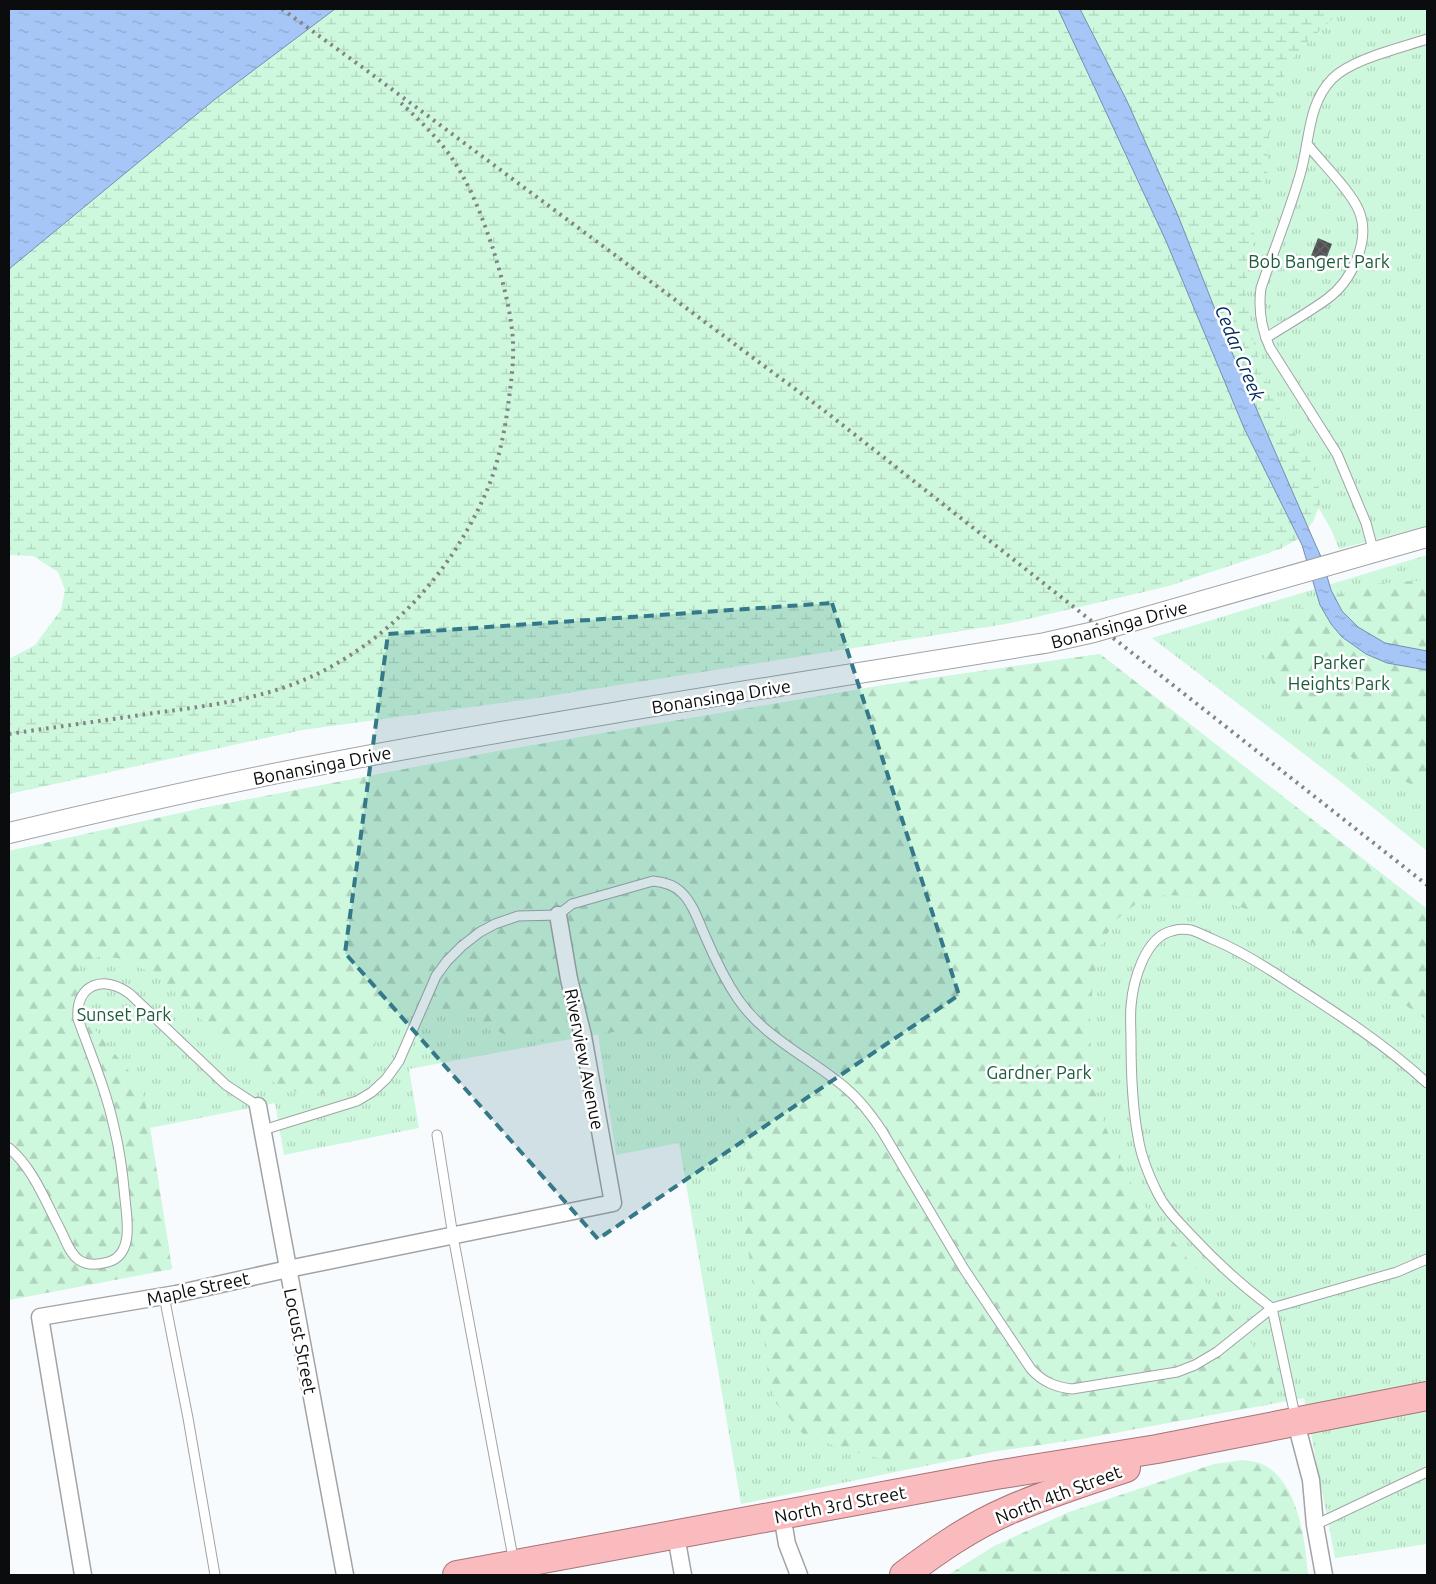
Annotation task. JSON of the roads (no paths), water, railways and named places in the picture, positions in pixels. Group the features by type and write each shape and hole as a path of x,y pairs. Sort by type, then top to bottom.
{"highway":[{"path":"1225,1436 1427,1396"},
{"name":"North 3rd Street","path":"457,1575 515,1570 676,1536 996,1475 1225,1436"},
{"name":"North 4th Street","path":"904,1575 958,1536 1006,1511 1073,1484 1225,1436"}],"street":[{"name":"Bonansinga Drive","path":"9,833 188,791 332,762 530,726 1044,643 1094,632 1427,537"},
{"name":"Riverview Avenue","path":"558,915 569,979 581,1027 613,1203"},
{"name":"Locust Street","path":"258,1106 345,1575"},
{"name":"Maple Street","path":"83,1575 40,1318 164,1296 613,1203"},
{"path":"1296,1423 1311,1480 1315,1525 1324,1575"},
{"path":"782,1516 787,1544 799,1575"},
{"path":"676,1536 683,1575"}],"lane":[{"path":"1374,553 1366,523 1337,454 1270,348 1260,318 1259,301 1261,288 1301,174 1312,113 1320,94 1333,78 1342,71 1358,63 1427,39"},
{"path":"1266,338 1328,298 1341,285 1353,267 1363,236 1359,211 1352,199 1307,144"},
{"path":"263,1130 357,1101 372,1092 386,1079 399,1061 436,976 447,961 480,932 495,924 518,916 558,915 572,904 653,880 668,884 682,892 692,907 718,964 749,1013 775,1036 847,1089 864,1106 882,1131 982,1298 1030,1369 1047,1383 1059,1387 1082,1389 1177,1372 1195,1365 1216,1352 1272,1308 1397,1272 1427,1259"},
{"path":"1296,1423 1272,1308 1247,1290 1216,1262 1170,1213 1158,1195 1145,1166 1138,1138 1131,1058 1131,1006 1142,964 1154,940 1171,931 1192,930 1254,960 1325,1006 1384,1048 1427,1083"},
{"path":"9,1148 19,1157 32,1174 73,1255 88,1264 97,1265 112,1261 119,1256 124,1248 127,1236 122,1171 114,1127 104,1092 78,1019 77,1009 83,994 91,987 101,983 121,987 130,994 226,1085 258,1106"},
{"path":"437,1135 515,1570"},
{"path":"164,1296 188,1418 215,1575"},
{"path":"1315,1525 1427,1472"}],"water":[{"path":"9,9 335,9 214,100 9,269"},
{"path":"1058,9 1080,9 1127,101 1177,213 1233,355 1322,559 1331,590 1342,611 1358,627 1385,643 1427,651 1427,670 1387,663 1366,654 1342,637 1331,624 1320,605 1302,545 1244,428 1166,241"}],"railway":[{"path":"282,9 826,412 1427,885"},
{"path":"9,734 238,700 260,695 304,680 351,655 398,618 438,574 471,524 493,475 499,452 512,373 512,329 506,294 496,260 469,188 444,147 401,103"}],"park label":[{"name":"Bob Bangert Park","path":"1319,261"},
{"name":"Parker Heights Park","path":"1339,672"},
{"name":"Sunset Park","path":"124,1014"},
{"name":"Gardner Park","path":"1039,1072"}],"water label":[{"name":"Cedar Creek","path":"1240,353"}]}
